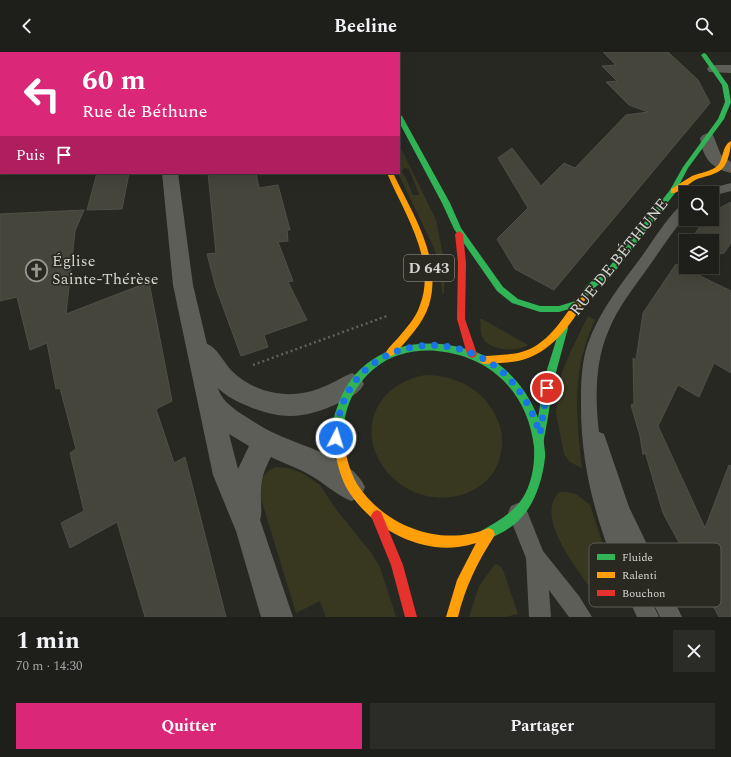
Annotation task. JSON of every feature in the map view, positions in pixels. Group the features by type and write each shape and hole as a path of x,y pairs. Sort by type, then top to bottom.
{"main road":[{"path":"703,53 720,63 726,70 728,92"},
{"name":"RUE DE BÉTHUNE","path":"484,360 506,359 532,353 546,345 565,323 592,284 613,268 673,191 685,168 708,138 724,113 728,102 728,92"},
{"name":"D 643","path":"400,118 446,203 458,229 500,290 515,301 527,306 551,310 569,307 579,303"},
{"path":"726,167 724,154 731,143"},
{"name":"RUE DE BÉTHUNE","path":"673,191 687,181 726,167"},
{"name":"D 643","path":"387,355 414,329 427,306 431,281 426,255 390,174"},
{"name":"D 643","path":"458,229 462,263 461,319 472,354"},
{"name":"RUE DE BÉTHUNE","path":"540,434 550,376 565,323"},
{"path":"422,346 447,347 472,354 484,360 506,375 523,396 536,420 540,434 541,447 539,475 534,489 518,513 500,528 489,534 461,541 432,541 403,532 377,516 367,508 351,487 340,463 336,438 338,414 344,398 352,384 368,367 387,355 404,349 422,346"},
{"path":"377,516 394,553 406,592 411,617"},
{"path":"452,617 455,599 476,554 489,534"}],"street":[{"path":"708,138 712,156 726,167"},
{"path":"170,174 180,268 226,475 250,531 277,617"},
{"path":"196,341 227,384 262,401 285,406 300,405 326,398 352,384"},
{"path":"209,401 225,417 265,442 317,464 338,476 351,487"},
{"path":"250,531 246,490 248,478 252,466 265,442"}],"lane":[{"path":"719,190 731,187"},
{"path":"615,543 605,515 594,469 591,448 588,421 590,367 596,344 605,322 616,302 679,216"},
{"path":"589,396 602,455 618,506 635,543"},
{"path":"518,513 536,558 572,603 581,617"},
{"path":"536,558 540,617"},
{"path":"643,607 648,617"},
{"path":"666,607 671,617"}],"path":[{"path":"221,377 417,304 427,306"}],"shaded area":[{"path":"400,146 436,220 445,265 444,293 442,293 439,264 434,248 398,174 400,174","holes":["404,168 409,169 419,194 413,195 402,172"]},
{"path":"588,316 595,320 587,339 582,357 577,392 578,429 582,468 570,462 564,454 556,413 561,375"},
{"path":"480,319 528,345 518,349 504,349 491,346 482,336"},
{"path":"426,375 450,378 471,388 488,404 495,414 500,426 502,447 499,462 496,468 487,480 475,489 461,495 432,497 417,493 404,487 392,477 382,465 375,450 372,435 373,420 377,407 385,396 396,386 410,379"},
{"path":"276,467 288,468 302,473 320,485 335,508 372,554 380,567 396,617 326,617 320,601 296,613 258,489 264,475"},
{"path":"560,492 566,492 576,494 590,505 603,543 589,543 589,586 561,544 555,529 552,515 553,502"},
{"path":"495,564 499,565 503,570 518,614 505,617 469,617 479,586"}],"building":[{"path":"603,52 668,52 698,80 710,103 554,290 515,269 497,239 528,208 498,158 512,148 541,186 564,163 575,168 626,115 648,112 629,105 606,82 617,81 602,66 616,65"},
{"path":"97,174 129,174 122,209 87,210"},
{"path":"208,174 256,174 259,188 278,185 290,230 287,230 288,241 278,242 293,281 288,282 307,320 264,335 268,347 241,356 216,288 207,254 216,253"},
{"path":"731,202 731,243 724,253 719,254 719,234 695,234 700,226 719,226 719,208"},
{"path":"84,210 75,231 66,314 149,282 172,401 156,409 174,463 185,457 226,617 145,617 117,522 70,548 61,523 84,511 70,453 76,449 60,388 56,389 47,343 30,350 17,297 0,301 0,214"},
{"path":"676,264 679,265 679,274 696,274 731,291 731,373 714,363 699,397 678,385 658,426 705,528 729,465 731,466 731,617 719,617 714,607 721,607 721,543 679,543 663,513 645,452 643,455 640,436 631,405 634,404 633,358 636,360 643,313"}],"traffic: fast":[{"path":"582,298 589,288 613,268 673,191 685,168 721,119 728,102 725,85 704,55"},
{"path":"400,118 446,203 458,229 500,289 515,301 540,309 559,309 579,303"},
{"path":"540,434 550,376 564,328"},
{"path":"422,346 441,347 469,353 494,366 514,384 528,407 537,431 540,456 536,481 526,503 508,522 483,536"},
{"path":"338,440 338,427 343,402 356,380 365,371 386,356 399,351 422,346"}],"traffic: slow":[{"path":"673,191 694,178 718,169 722,165 725,154 731,143"},
{"path":"390,174 422,244 428,265 429,285 424,306 412,328 391,352"},
{"path":"484,360 518,357 539,349 555,335 582,298"},
{"path":"338,440 343,465 353,487 368,507 387,522 409,534 433,540 458,541 483,536"},
{"path":"452,617 466,574 489,534"}],"traffic: jam":[{"path":"459,234 462,263 461,319 472,354"},
{"path":"377,516 397,565 411,617"}],"place":[{"name":"Église Sainte-Thérèse","path":"36,270"}],"route":[{"path":"336,438 338,414 342,403 346,393 359,375 377,360 387,355 410,348 422,346 447,347 472,354 495,367 506,375 523,396 536,420 540,434 547,388"}]}
